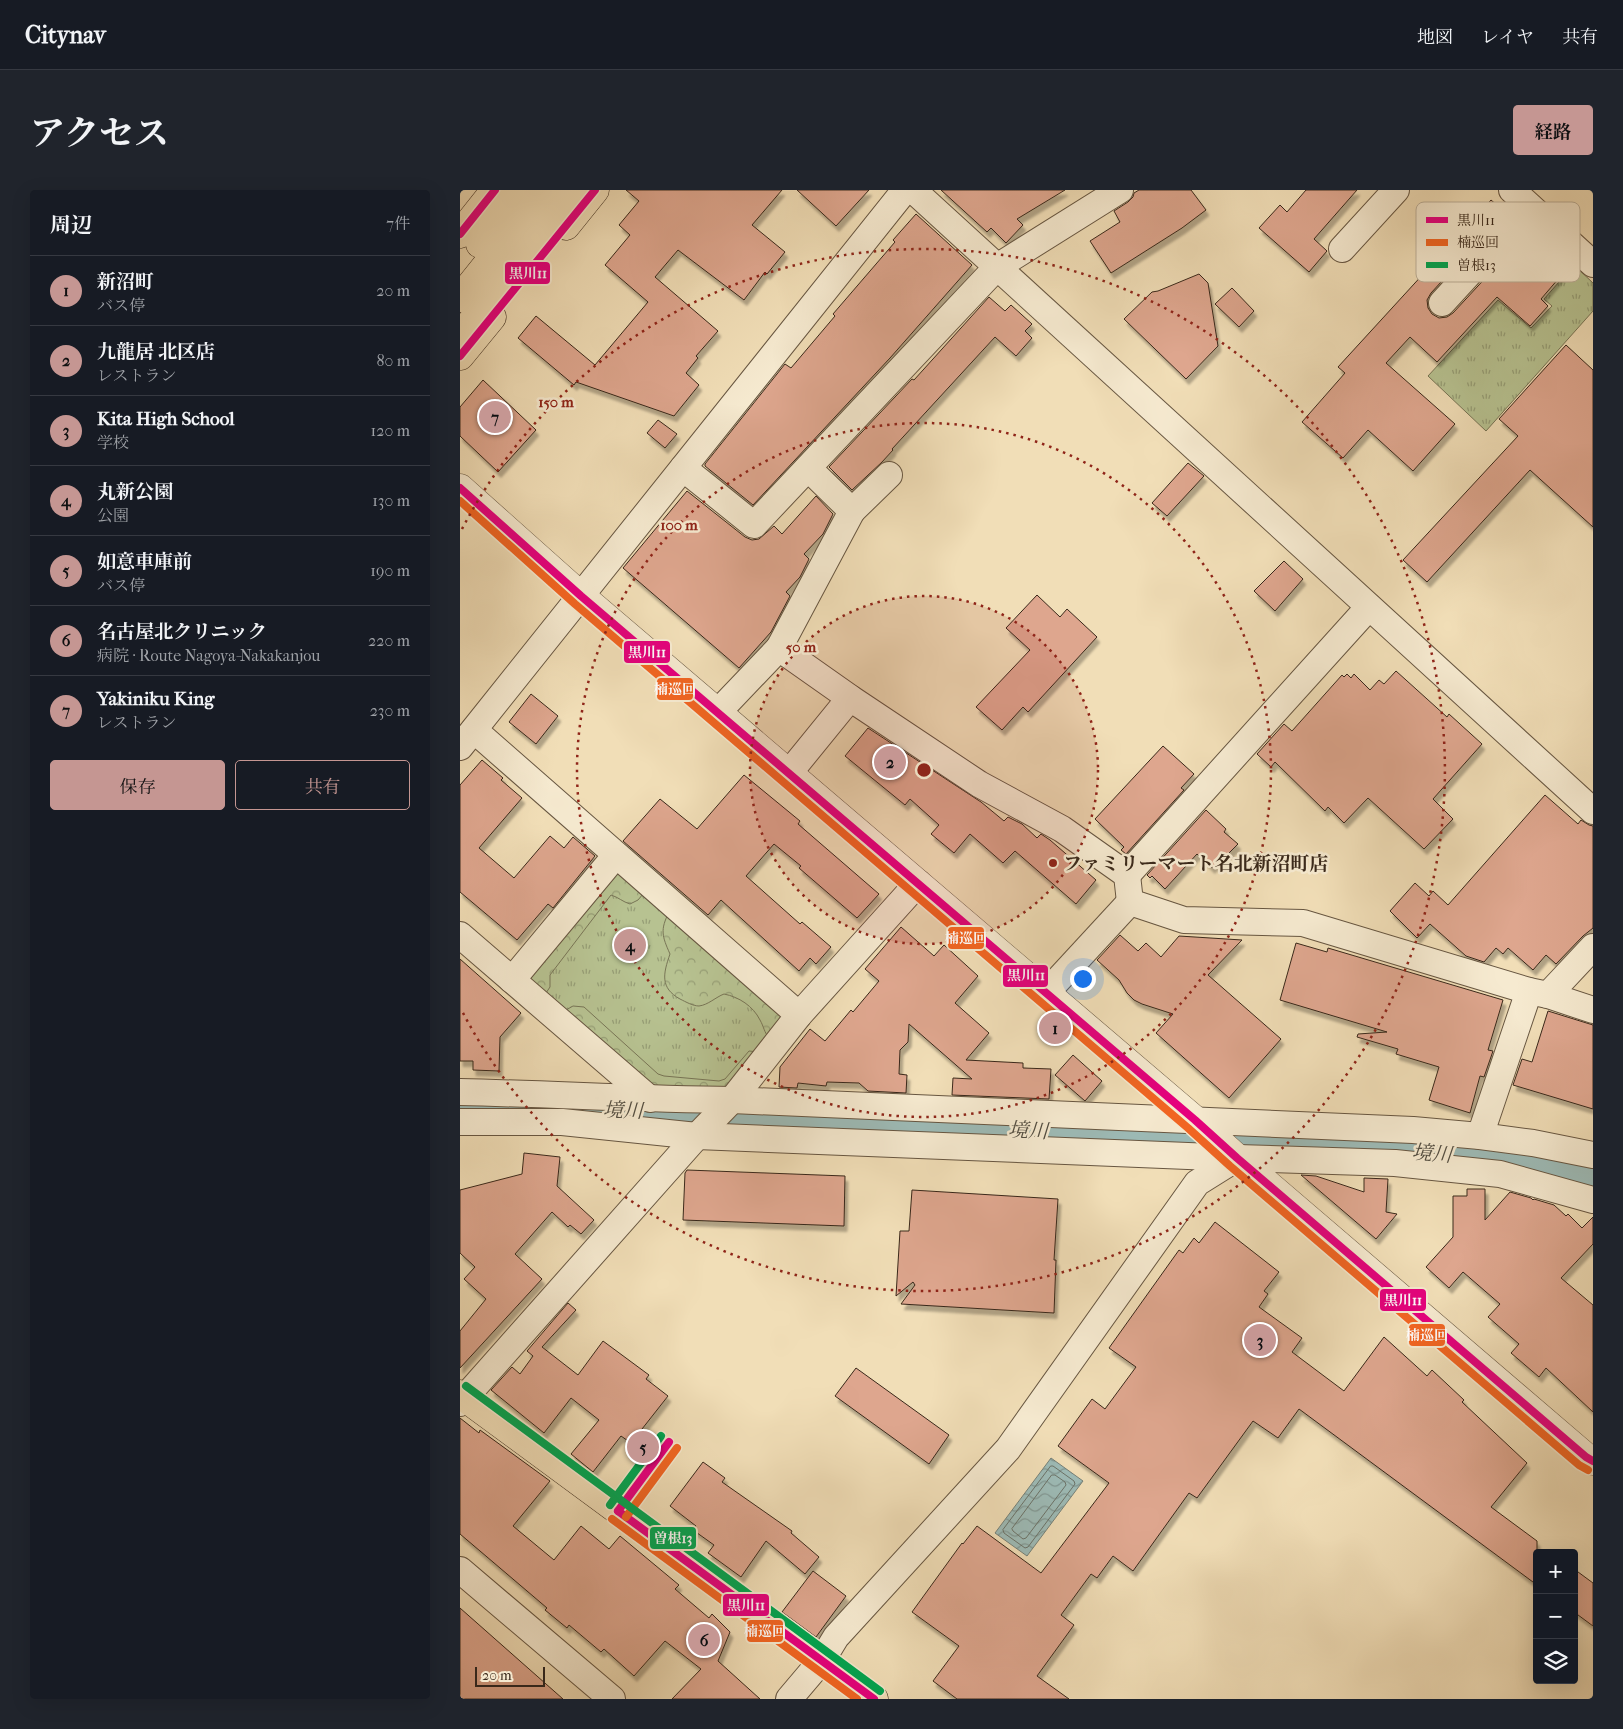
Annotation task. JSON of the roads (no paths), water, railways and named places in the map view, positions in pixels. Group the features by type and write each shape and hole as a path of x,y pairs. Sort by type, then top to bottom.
{"main road":[{"path":"460,234 495,190"},
{"path":"460,268 521,190"},
{"path":"460,298 547,190"},
{"path":"460,336 578,190"},
{"path":"460,356 595,190"},
{"path":"461,1398 874,1699"}],"street":[{"path":"799,1015 616,855 467,739 905,190"},
{"path":"913,190 1593,811"},
{"path":"683,468 754,525 997,267 1120,190"},
{"path":"1342,249 1396,190"},
{"path":"1580,252 1593,264"},
{"path":"1442,303 1458,282"},
{"path":"808,468 852,510"},
{"path":"718,712 779,648 852,510 889,475"},
{"path":"460,488 581,596 1218,1141 1591,1455"},
{"path":"1127,875 1369,608"},
{"path":"779,648 979,784 1062,829 1127,875 1130,902 1046,993"},
{"path":"789,773 850,698"},
{"path":"512,980 616,855"},
{"path":"461,1398 698,1136 732,1101 799,1015 918,883"},
{"path":"1130,902 1184,920 1303,923 1593,1010"},
{"path":"460,935 650,1099"},
{"path":"1480,1136 1538,993 1593,946"},
{"path":"460,1092 732,1101 1218,1141 1500,1174 1593,1200"},
{"path":"460,1122 562,1122 698,1136 1218,1141 1413,1130 1533,1143 1593,1155"},
{"path":"789,1699 822,1660 836,1637 1008,1449 1196,1183 1218,1141"},
{"path":"460,1570 612,1699"}],"water":[{"path":"1051,1458 1083,1481 1027,1556 995,1533"}],"waterway":[{"name":"境川","path":"460,1107 610,1109 753,1118 1412,1151 1535,1161 1593,1176"}],"place":[{"name":"Yakiniku King","path":"495,417"},
{"name":"九龍居 北区店","path":"890,762"},
{"name":"ファミリーマート名北新沼町店","path":"1053,863"},
{"name":"丸新公園","path":"630,945"},
{"name":"新沼町","path":"1055,1028"},
{"name":"Kita High School","path":"1260,1340"},
{"name":"如意車庫前","path":"643,1447"},
{"name":"名古屋北クリニック","path":"704,1640"}]}
